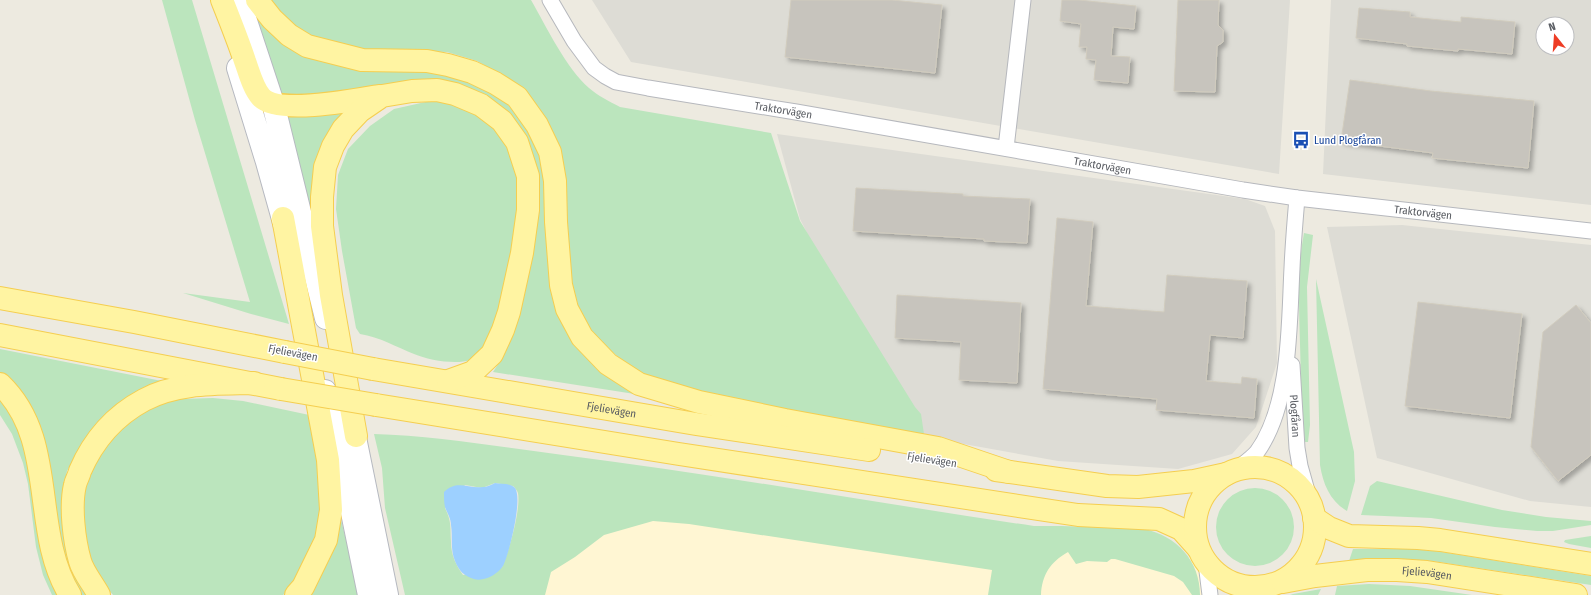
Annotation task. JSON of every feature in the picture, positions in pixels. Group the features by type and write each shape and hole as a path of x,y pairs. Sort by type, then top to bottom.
{"main road":[{"path":"218,0 283,218 339,449 369,595"},
{"path":"222,0 254,85 262,98 273,104 287,106 319,105 412,91 437,90 455,94 481,105 502,121 517,142 528,176 528,210 522,253 509,312 492,354 473,372 448,381"},
{"path":"239,0 273,104 356,436"},
{"path":"257,0 272,19 289,35 307,46 362,60 427,61 448,65 472,72 495,83 517,97 537,125 550,152 555,181 558,258 561,285 567,309 582,337 608,364 639,384 700,402 938,448 1009,472"},
{"path":"382,96 360,111 343,129 333,146 325,167 322,196 322,226 331,295 356,436 387,595"},
{"path":"283,218 327,454 331,510 326,540 303,587 296,595"},
{"name":"Fjelievägen","path":"0,298 134,322 373,369 696,424 1107,486 1138,487 1194,481 1257,467 1278,471 1295,482 1304,493 1313,511 1329,528 1349,536 1440,540 1591,564"},
{"name":"Fjelievägen","path":"0,335 281,389 686,455 1078,515 1159,519 1180,529 1221,577 1236,584 1252,587 1267,588 1315,576 1367,570 1397,570 1427,572 1576,595"},
{"path":"99,595 80,562 75,540 74,506 75,485 86,457 98,437 119,416 144,400 163,393 197,385 254,383"},
{"path":"0,384 9,393 29,428 41,473 48,536 53,557 62,582 70,595"},
{"name":"Fjelievägen","path":"1202,556 1194,529 1197,509 1210,486 1231,472"},
{"path":"1267,588 1298,569 1307,556 1313,542 1313,511"}],"street":[{"name":"Traktorvägen","path":"550,0 574,41 594,68 616,82 1243,190 1297,198 1591,231"},
{"path":"1006,148 1023,0"},
{"name":"Plogfåran","path":"1231,472 1256,452 1271,425 1279,403 1285,373 1290,324 1292,265 1297,198"},
{"name":"Plogfåran","path":"1290,324 1297,448 1300,466 1313,511"},
{"path":"1202,556 1210,595"}],"shaded area":[{"path":"592,0 1290,0 1279,174 631,62"},
{"path":"1331,0 1591,0 1591,205 1323,174"},
{"path":"777,134 1245,199 1265,206 1275,231 1277,363 1256,427 1232,454 1178,469 1058,461 908,434 800,219"},
{"path":"1402,225 1591,245 1591,507 1530,501 1377,458 1327,227"},
{"path":"612,500 1142,540 1194,559 1204,586 1203,595 508,595"}],"green space":[{"path":"162,0 192,0 289,324 183,293 250,302 195,120"},
{"path":"269,0 531,0 564,58 581,80 596,94 620,107 771,133 800,221 915,407 921,414 924,434 851,422 677,388 633,369 600,342 581,316 569,273 565,186 559,145 542,113 512,81 477,61 447,52 368,50 309,35 285,19"},
{"path":"258,16 266,24 422,70 450,74 476,84 505,102 521,119 537,146 544,167 549,277 552,292 641,395 493,372 502,358 535,208 492,102 323,95 289,96 276,91 255,18"},
{"path":"439,99 473,111 484,119 502,138 514,164 518,180 516,219 507,278 491,332 481,351 470,360 457,362 427,358 381,340 360,334 356,328 336,209 338,175 348,149 370,126 394,109"},
{"path":"349,108 313,211 309,209 284,115"},
{"path":"1304,233 1313,235 1307,287 1310,425 1308,442 1305,442 1301,393 1299,316 1299,275"},
{"path":"1316,279 1354,452 1355,481 1347,511 1336,502 1328,491 1323,479 1320,465"},
{"path":"0,349 167,382 113,409 87,436 67,471 61,508 67,552 91,595 79,595 60,551 41,427 22,394 0,373"},
{"path":"0,397 18,423 60,595 52,595 43,575 36,547 28,484 23,463 12,434 0,415"},
{"path":"213,398 243,401 314,416 321,509 317,538 293,586 283,595 113,595 102,582 91,564 84,539 83,487 102,447 135,416 157,404 180,399"},
{"path":"374,434 445,439 493,445 740,480 1034,526 1144,529 1167,537 1184,552 1196,571 1200,595 1192,595 1183,582 1174,576 1115,559 1111,559 1107,562 1087,561 1076,564 1068,552 1056,560 1048,570 1043,581 1041,595 988,595 992,570 689,524 653,521 604,535 575,557 551,572 545,595 405,595 385,508 382,468","holes":["495,483 513,486 518,493 518,509 511,541 502,567 463,575 453,556 451,547 450,521 445,508 465,485 482,488"]},
{"path":"1377,481 1502,510 1546,517 1591,521 1591,525 1553,531 1537,531 1431,518 1361,515 1370,486"},
{"path":"1255,488 1270,491 1283,499 1291,512 1294,527 1291,542 1283,555 1270,563 1255,566 1240,563 1227,555 1219,542 1216,527 1219,512 1227,499 1240,491"},
{"path":"338,508 360,595 310,595 330,558"},
{"path":"1591,536 1591,548 1564,542 1565,540"},
{"path":"1353,549 1413,549 1436,551 1591,576 1591,585 1432,561 1389,558 1349,561"},
{"path":"1369,584 1410,586 1472,595 1335,595 1337,586"},
{"path":"1321,589 1318,595 1290,595 1293,594"}],"water":[{"path":"495,483 513,486 517,494 516,514 512,539 506,560 501,569 486,578 478,580 462,573 455,561 451,522 445,507 444,492 453,486 458,485 484,487"}],"building":[{"path":"791,0 892,0 942,5 935,73 785,57"},
{"path":"1062,0 1079,0 1136,6 1134,29 1113,27 1111,56 1130,57 1128,83 1094,80 1096,60 1086,59 1087,47 1079,47 1081,24 1060,21"},
{"path":"1178,0 1219,0 1218,25 1223,30 1223,42 1217,46 1215,92 1174,91"},
{"path":"1359,8 1410,12 1410,17 1461,22 1461,17 1515,22 1512,54 1407,46 1407,44 1356,38"},
{"path":"1350,80 1431,91 1534,101 1528,168 1432,158 1433,153 1341,141"},
{"path":"856,188 963,194 963,196 1030,199 1027,243 853,231"},
{"path":"1057,218 1093,222 1086,306 1164,312 1167,275 1247,281 1243,338 1210,335 1206,381 1241,384 1242,377 1257,379 1254,418 1156,410 1157,399 1043,389"},
{"path":"897,295 1021,303 1017,383 959,380 961,342 895,338"},
{"path":"1418,302 1522,314 1510,418 1405,406"},
{"path":"1576,305 1591,323 1591,455 1558,481 1531,447 1543,332"}],"place":[{"name":"Lund Plogfåran","path":"1301,140"}]}
